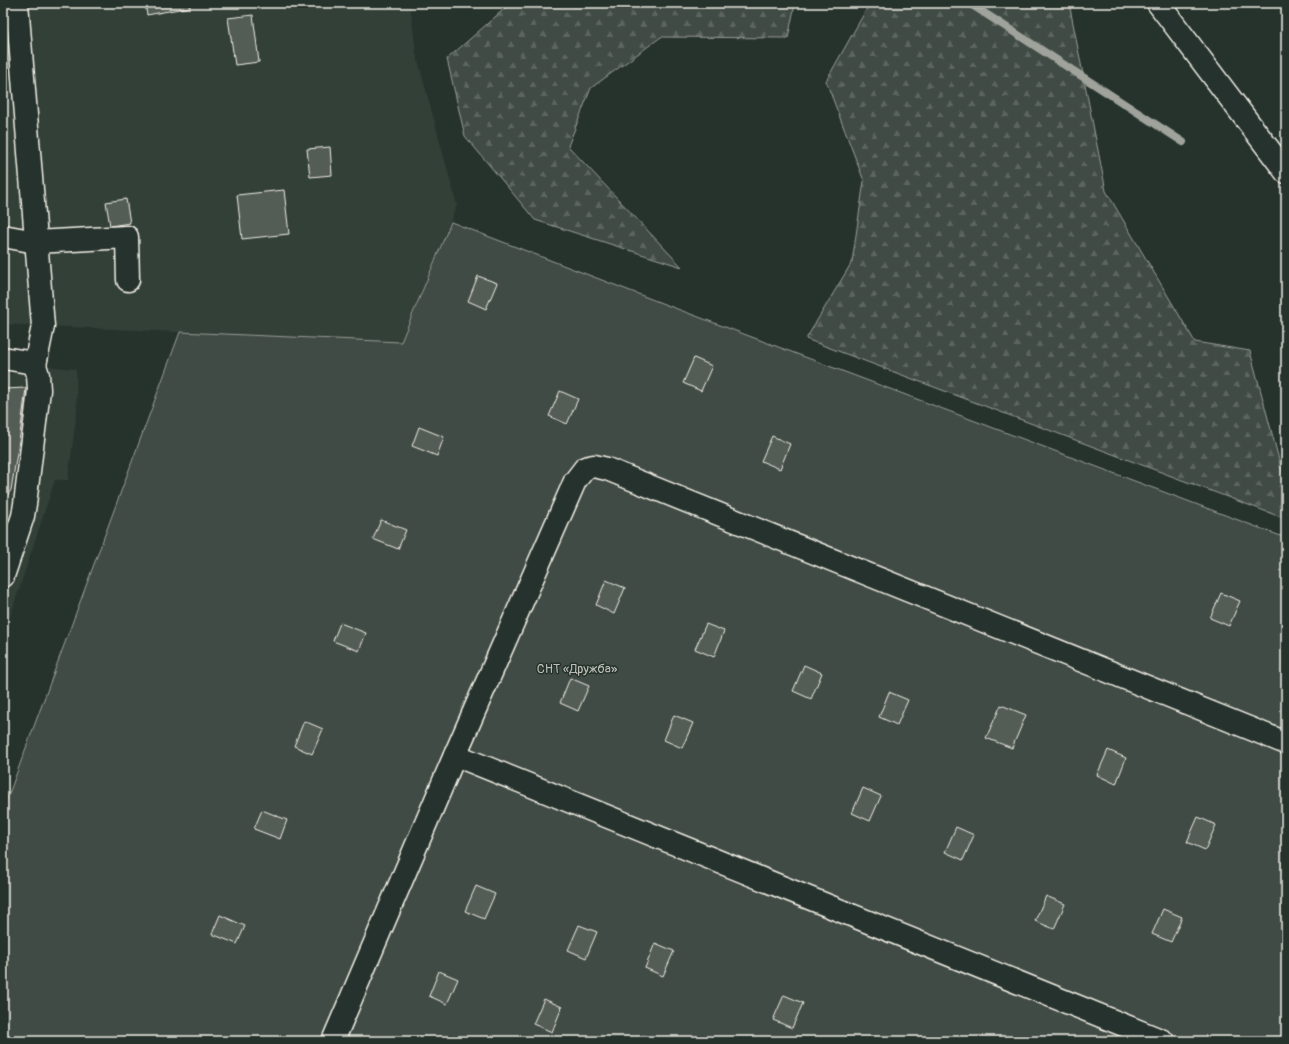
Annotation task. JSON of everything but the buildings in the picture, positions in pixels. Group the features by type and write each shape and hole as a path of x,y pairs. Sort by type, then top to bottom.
{"street":[{"path":"3,576 23,516 25,504 39,390 38,375 35,365 43,326 17,3"},
{"path":"1158,3 1286,172"},
{"path":"3,236 36,242 127,237 128,280"},
{"path":"3,358 28,362 35,365"},
{"path":"333,1041 455,755 575,481 584,468 594,466 608,469 1286,743"},
{"path":"455,755 1163,1041"}],"shaded area":[{"path":"3,3 410,3 416,53 457,205 401,342 3,324"},
{"path":"35,365 76,369 77,410 68,480 55,480 3,638 3,377"}],"green space":[{"path":"511,3 795,4 788,38 661,37 591,88 568,146 682,267 535,220 465,136 447,59"},
{"path":"870,3 1069,3 1106,191 1195,342 1250,351 1286,486 1286,519 806,339 852,262 864,181 826,81"},
{"name":"СНТ «Дружба»","path":"451,222 664,304 1286,538 1286,1041 3,1041 3,810 180,332 401,342"}],"waterway":[{"path":"969,3 1183,142"}]}
